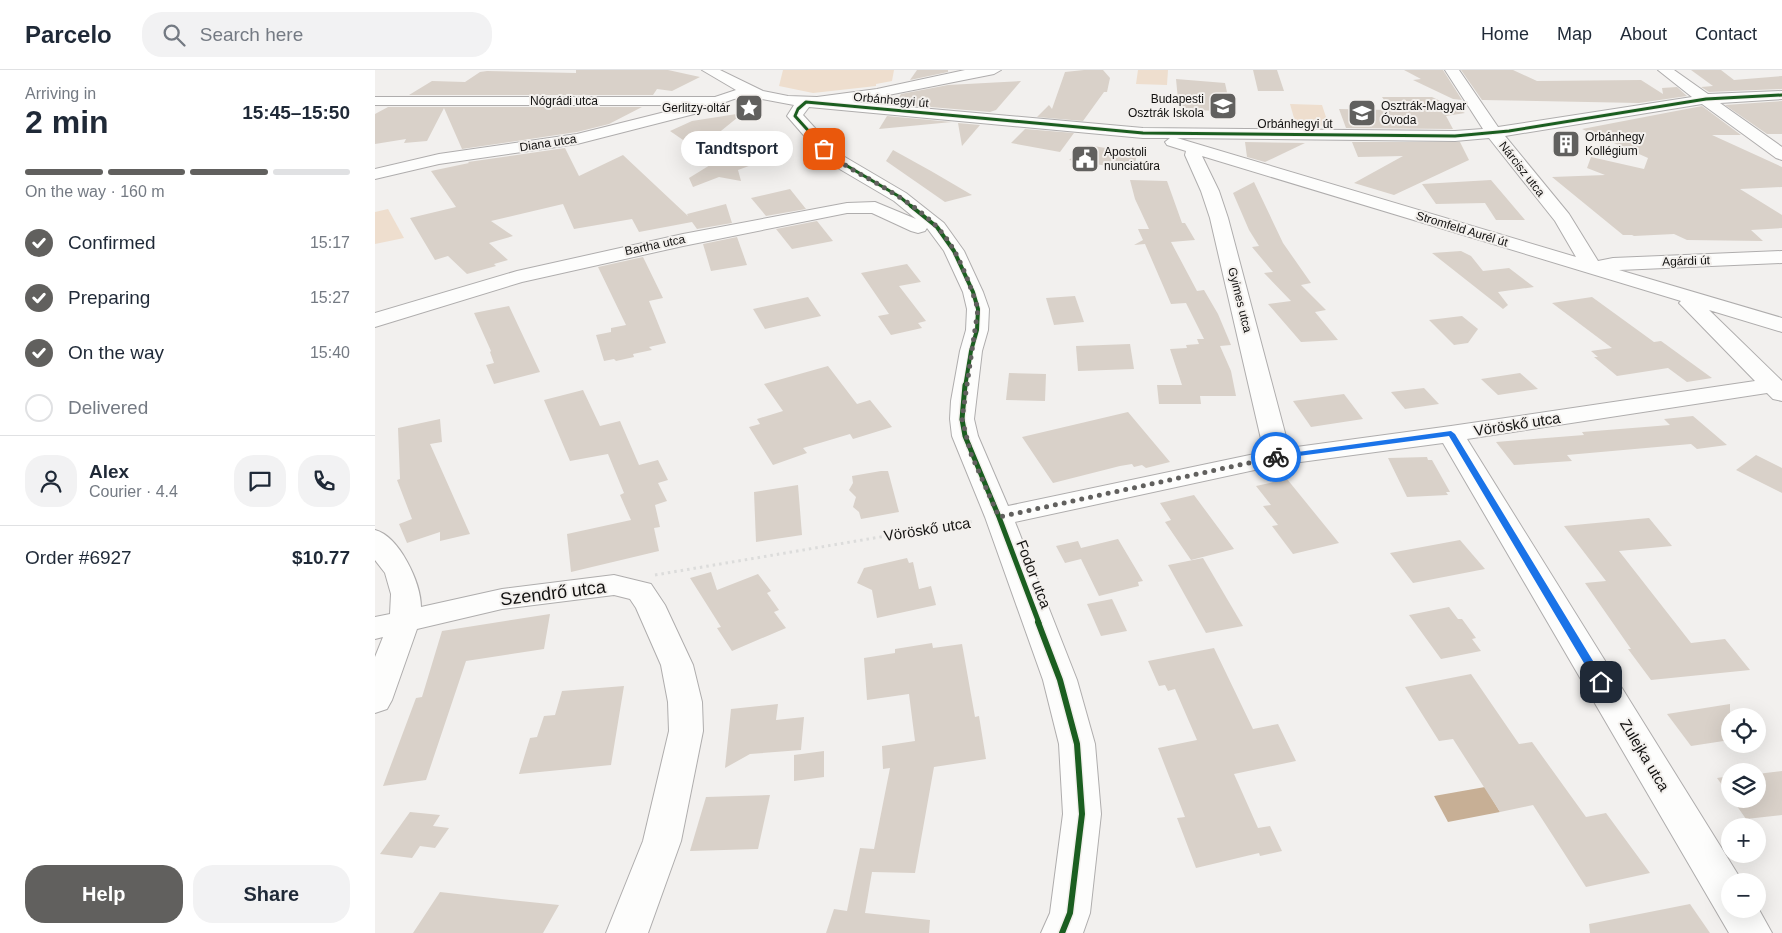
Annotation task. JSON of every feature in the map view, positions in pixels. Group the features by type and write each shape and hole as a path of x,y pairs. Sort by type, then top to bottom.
{"street":[{"path":"709,70 753,92 772,98 805,102 868,94 986,70"},
{"name":"Nárcisz utca","path":"1452,70 1494,133 1569,229 1587,256 1591,268"},
{"path":"1665,70 1782,154"},
{"name":"Nógrádi utca","path":"375,101 717,101 731,95 753,92"},
{"path":"868,94 889,110"},
{"name":"Orbánhegyi út","path":"805,102 1143,133 1455,136 1494,133 1706,99 1782,96"},
{"name":"Diana utca","path":"375,174 439,160 555,143 605,133 711,106 717,101"},
{"name":"Fodor utca","path":"805,102 796,111 795,116 832,157 900,197 937,227 954,251 973,292 978,309 962,419 971,454 999,517 1060,680 1077,744 1082,814 1070,913 1062,933"},
{"name":"Stromfeld Aurél út","path":"1143,133 1782,324"},
{"name":"Gyimes utca","path":"1198,150 1193,152 1193,155 1210,191 1219,218 1277,457"},
{"name":"Bartha utca","path":"375,320 517,277 579,262 847,208 875,207 915,226 937,227"},
{"name":"Agárdi út","path":"1591,268 1613,264 1782,257"},
{"path":"1694,298 1690,303 1777,389"},
{"name":"Vöröskő utca","path":"999,517 1277,457 1777,389"},
{"name":"Zulejka utca","path":"1451,434 1721,882"},
{"path":"375,539 399,572 406,594 390,624 375,700"},
{"name":"Szendrő utca","path":"390,624 502,599 613,585 640,592 650,605 677,664 685,702 686,731 663,840 627,933"},
{"path":"1742,918 1751,933"}],"shaded area":[{"path":"783,70 894,70 892,81 876,84 876,86 813,93 779,86"},
{"path":"1138,70 1168,70 1167,85 1136,84"},
{"path":"1290,104 1322,105 1329,126 1296,125"},
{"path":"388,209 404,238 375,244 375,212"},
{"path":"1485,787 1500,812 1448,822 1434,796"}],"building":[{"path":"576,70 668,70 700,77 672,91 657,89 653,95 409,95 432,81 465,82 480,72 576,73"},
{"path":"917,70 948,70 948,72 910,80"},
{"path":"1103,70 1110,78 1107,92 1104,92 1083,121 1037,117 1049,105 1052,109 1065,72"},
{"path":"1253,70 1277,70 1284,91 1258,91"},
{"path":"1404,70 1443,70 1462,100 1453,99 1413,80 1421,79"},
{"path":"1461,70 1513,70 1537,81 1641,80 1663,94 1662,88 1677,87 1687,96 1639,103 1482,100"},
{"path":"1691,70 1721,70 1734,80 1782,76 1782,89 1709,92 1701,87 1713,86"},
{"path":"1176,79 1225,83 1231,111 1179,110"},
{"path":"1021,81 996,110 990,112 895,104 901,94 948,85"},
{"path":"1382,97 1432,97 1465,113 1446,116 1453,129 1346,128 1339,109 1391,110"},
{"path":"1782,101 1782,134 1767,134 1725,105"},
{"path":"1702,106 1741,135 1712,135 1782,167 1782,187 1740,189 1782,215 1782,228 1751,230 1763,241 1687,240 1674,234 1623,235 1552,177 1605,175 1587,168 1591,157 1644,169 1648,158 1582,129"},
{"path":"388,107 642,107 609,124 577,132 462,149 444,108 427,141 404,143 406,139 375,144 375,114"},
{"path":"743,113 716,135 735,143 735,149 757,163 738,170 741,181 719,177 693,187 689,178 715,162 670,131 692,121"},
{"path":"887,116 952,122 879,129"},
{"path":"958,123 980,125 962,146"},
{"path":"1025,129 1074,133 1060,152 1011,143"},
{"path":"1245,142 1305,143 1265,162 1247,157"},
{"path":"1352,142 1460,142 1469,160 1394,195 1354,183 1403,156 1358,157"},
{"path":"1087,145 1137,153 1134,170 1069,160"},
{"path":"565,148 579,176 623,155 688,216 687,214 726,204 732,223 697,229 692,222 639,232 632,219 574,229 563,204 491,221 513,236 489,243 508,260 494,264 496,266 467,274 448,256 435,260 410,218 456,207 431,171 468,162"},
{"path":"893,150 972,195 945,202 886,161"},
{"path":"1130,180 1167,181 1182,223 1185,223 1195,240 1171,242 1197,291 1204,290 1218,314 1231,345 1220,346 1231,371 1236,396 1200,396 1201,404 1159,404 1157,385 1182,385 1170,349 1187,348 1186,345 1199,344 1197,339 1204,339 1186,303 1171,304 1145,244 1134,245 1143,240 1138,229 1149,229 1135,199"},
{"path":"1491,180 1525,220 1496,220 1485,203 1436,204 1422,184"},
{"path":"1254,182 1283,243 1311,283 1301,285 1326,310 1315,312 1338,340 1301,342 1268,304 1291,301 1264,273 1273,272 1252,247 1259,246 1249,230 1233,193"},
{"path":"790,189 806,209 766,216 751,198"},
{"path":"817,221 833,241 792,249 776,229"},
{"path":"737,237 747,265 711,271 703,244"},
{"path":"1461,251 1471,256 1483,271 1509,268 1534,287 1498,292 1508,305 1503,309 1432,253"},
{"path":"643,257 663,298 649,301 666,343 649,347 652,350 633,354 634,357 616,361 614,359 604,361 596,335 611,332 611,328 626,325 598,267"},
{"path":"907,264 921,282 899,286 926,321 918,323 922,328 891,335 878,316 889,314 861,273"},
{"path":"1075,296 1084,322 1054,325 1046,298"},
{"path":"808,297 821,316 765,329 753,309"},
{"path":"1592,297 1654,342 1661,341 1712,378 1687,382 1668,368 1617,376 1594,357 1598,357 1591,351 1612,348 1552,303"},
{"path":"509,306 540,372 494,384 486,365 494,363 491,351 474,313"},
{"path":"1462,316 1478,329 1468,343 1454,345 1429,320"},
{"path":"1130,344 1134,369 1078,371 1076,346"},
{"path":"828,366 857,404 870,400 892,427 853,439 850,434 803,448 807,453 773,465 749,427 760,424 757,419 783,411 764,384"},
{"path":"1009,373 1046,374 1045,401 1006,400"},
{"path":"1520,373 1538,389 1498,395 1481,379"},
{"path":"1424,388 1439,404 1405,409 1391,392"},
{"path":"583,390 600,426 620,421 639,465 658,460 668,480 658,483 667,501 655,505 660,527 654,528 659,551 571,572 567,534 631,520 620,495 624,493 608,454 570,461 544,400"},
{"path":"1344,394 1363,419 1311,427 1293,401"},
{"path":"1128,412 1170,462 1146,468 1142,465 1134,467 1132,464 1120,466 1053,483 1022,437"},
{"path":"1693,416 1727,445 1697,449 1691,444 1567,455 1572,461 1514,465 1496,442 1584,435 1582,432 1670,425 1664,419"},
{"path":"440,419 442,442 430,444 470,534 440,541 440,532 407,543 399,524 412,519 397,480 400,479 398,428"},
{"path":"1756,455 1782,468 1782,493 1736,470"},
{"path":"1427,457 1428,460 1432,460 1450,492 1446,492 1448,495 1407,497 1388,458"},
{"path":"888,471 899,512 861,519 859,512 853,507 856,497 849,490 853,483 852,476"},
{"path":"1287,479 1339,543 1293,554 1272,526 1278,525 1263,506 1271,505 1256,486"},
{"path":"798,485 802,535 756,542 754,492"},
{"path":"1194,495 1234,549 1191,560 1165,522 1171,520 1160,503"},
{"path":"1649,518 1672,546 1619,551 1691,643 1725,639 1750,670 1651,680 1628,649 1631,649 1585,583 1606,581 1564,526"},
{"path":"1118,539 1143,581 1138,582 1139,586 1099,596 1081,559 1065,563 1056,546 1078,541 1081,548"},
{"path":"1460,540 1485,569 1413,583 1390,553"},
{"path":"907,558 909,563 913,562 919,589 931,586 936,605 877,618 872,590 857,583 864,568"},
{"path":"1203,558 1243,626 1206,633 1168,565"},
{"path":"711,572 717,590 758,574 771,591 767,593 779,610 774,612 786,628 732,651 717,628 721,627 690,578"},
{"path":"1112,599 1127,631 1101,636 1087,604"},
{"path":"1449,607 1458,619 1462,619 1476,638 1472,639 1481,651 1441,659 1409,615"},
{"path":"550,614 544,649 466,661 426,780 383,786 416,698 422,697 442,631"},
{"path":"932,643 933,648 962,644 975,717 979,716 986,759 934,767 915,873 872,872 865,913 930,920 929,933 826,933 834,909 847,911 860,848 874,849 890,768 883,769 882,746 915,741 909,694 867,700 864,658 895,653 895,649"},
{"path":"1214,648 1253,729 1278,724 1296,761 1234,774 1258,828 1270,826 1282,851 1260,856 1259,853 1196,868 1177,818 1185,817 1158,748 1197,740 1175,689 1168,691 1165,685 1159,686 1148,661"},
{"path":"1471,674 1519,744 1532,742 1586,817 1606,813 1650,873 1586,887 1533,805 1500,812 1453,739 1439,741 1405,687"},
{"path":"624,686 611,765 519,774 530,738 537,737 544,716 555,715 562,691"},
{"path":"778,704 776,720 804,717 801,750 750,754 725,768 731,709"},
{"path":"1730,704 1730,708 1721,708 1721,741 1691,746 1667,714"},
{"path":"824,751 824,777 794,781 794,755"},
{"path":"1782,771 1782,815 1745,818 1738,808 1766,808 1766,773"},
{"path":"770,795 758,849 690,851 706,797"},
{"path":"410,812 440,815 433,826 449,828 435,848 420,846 412,858 380,854"},
{"path":"440,892 559,905 543,933 413,933"},
{"path":"1690,904 1710,933 1590,933 1589,924"}],"cycle path":[{"path":"1062,933 1070,913 1082,814 1077,744 1060,680 999,517 965,436 962,419 963,401 971,351 977,330 978,309 973,292 954,251 937,227 900,197 832,157 795,116 798,109 806,102 1143,133 1455,136 1509,131 1706,99 1782,95"}],"way so far":[{"path":"824,149 840,163 900,197 937,227 954,251 973,292 978,309 977,330 971,351 962,419 971,454 999,517 1276,457"}],"place":[{"name":"Budapesti Osztrák Iskola","path":"1223,106"},
{"name":"Gerlitzy-oltár","path":"749,108"},
{"name":"Osztrák-Magyar Óvoda","path":"1362,113"},
{"name":"Orbánhegy Kollégium","path":"1566,144"},
{"name":"Tandtsport","path":"824,149"},
{"name":"Apostoli nunciatúra","path":"1085,159"}],"route":[{"path":"1276,457 1451,434 1601,682"}]}
